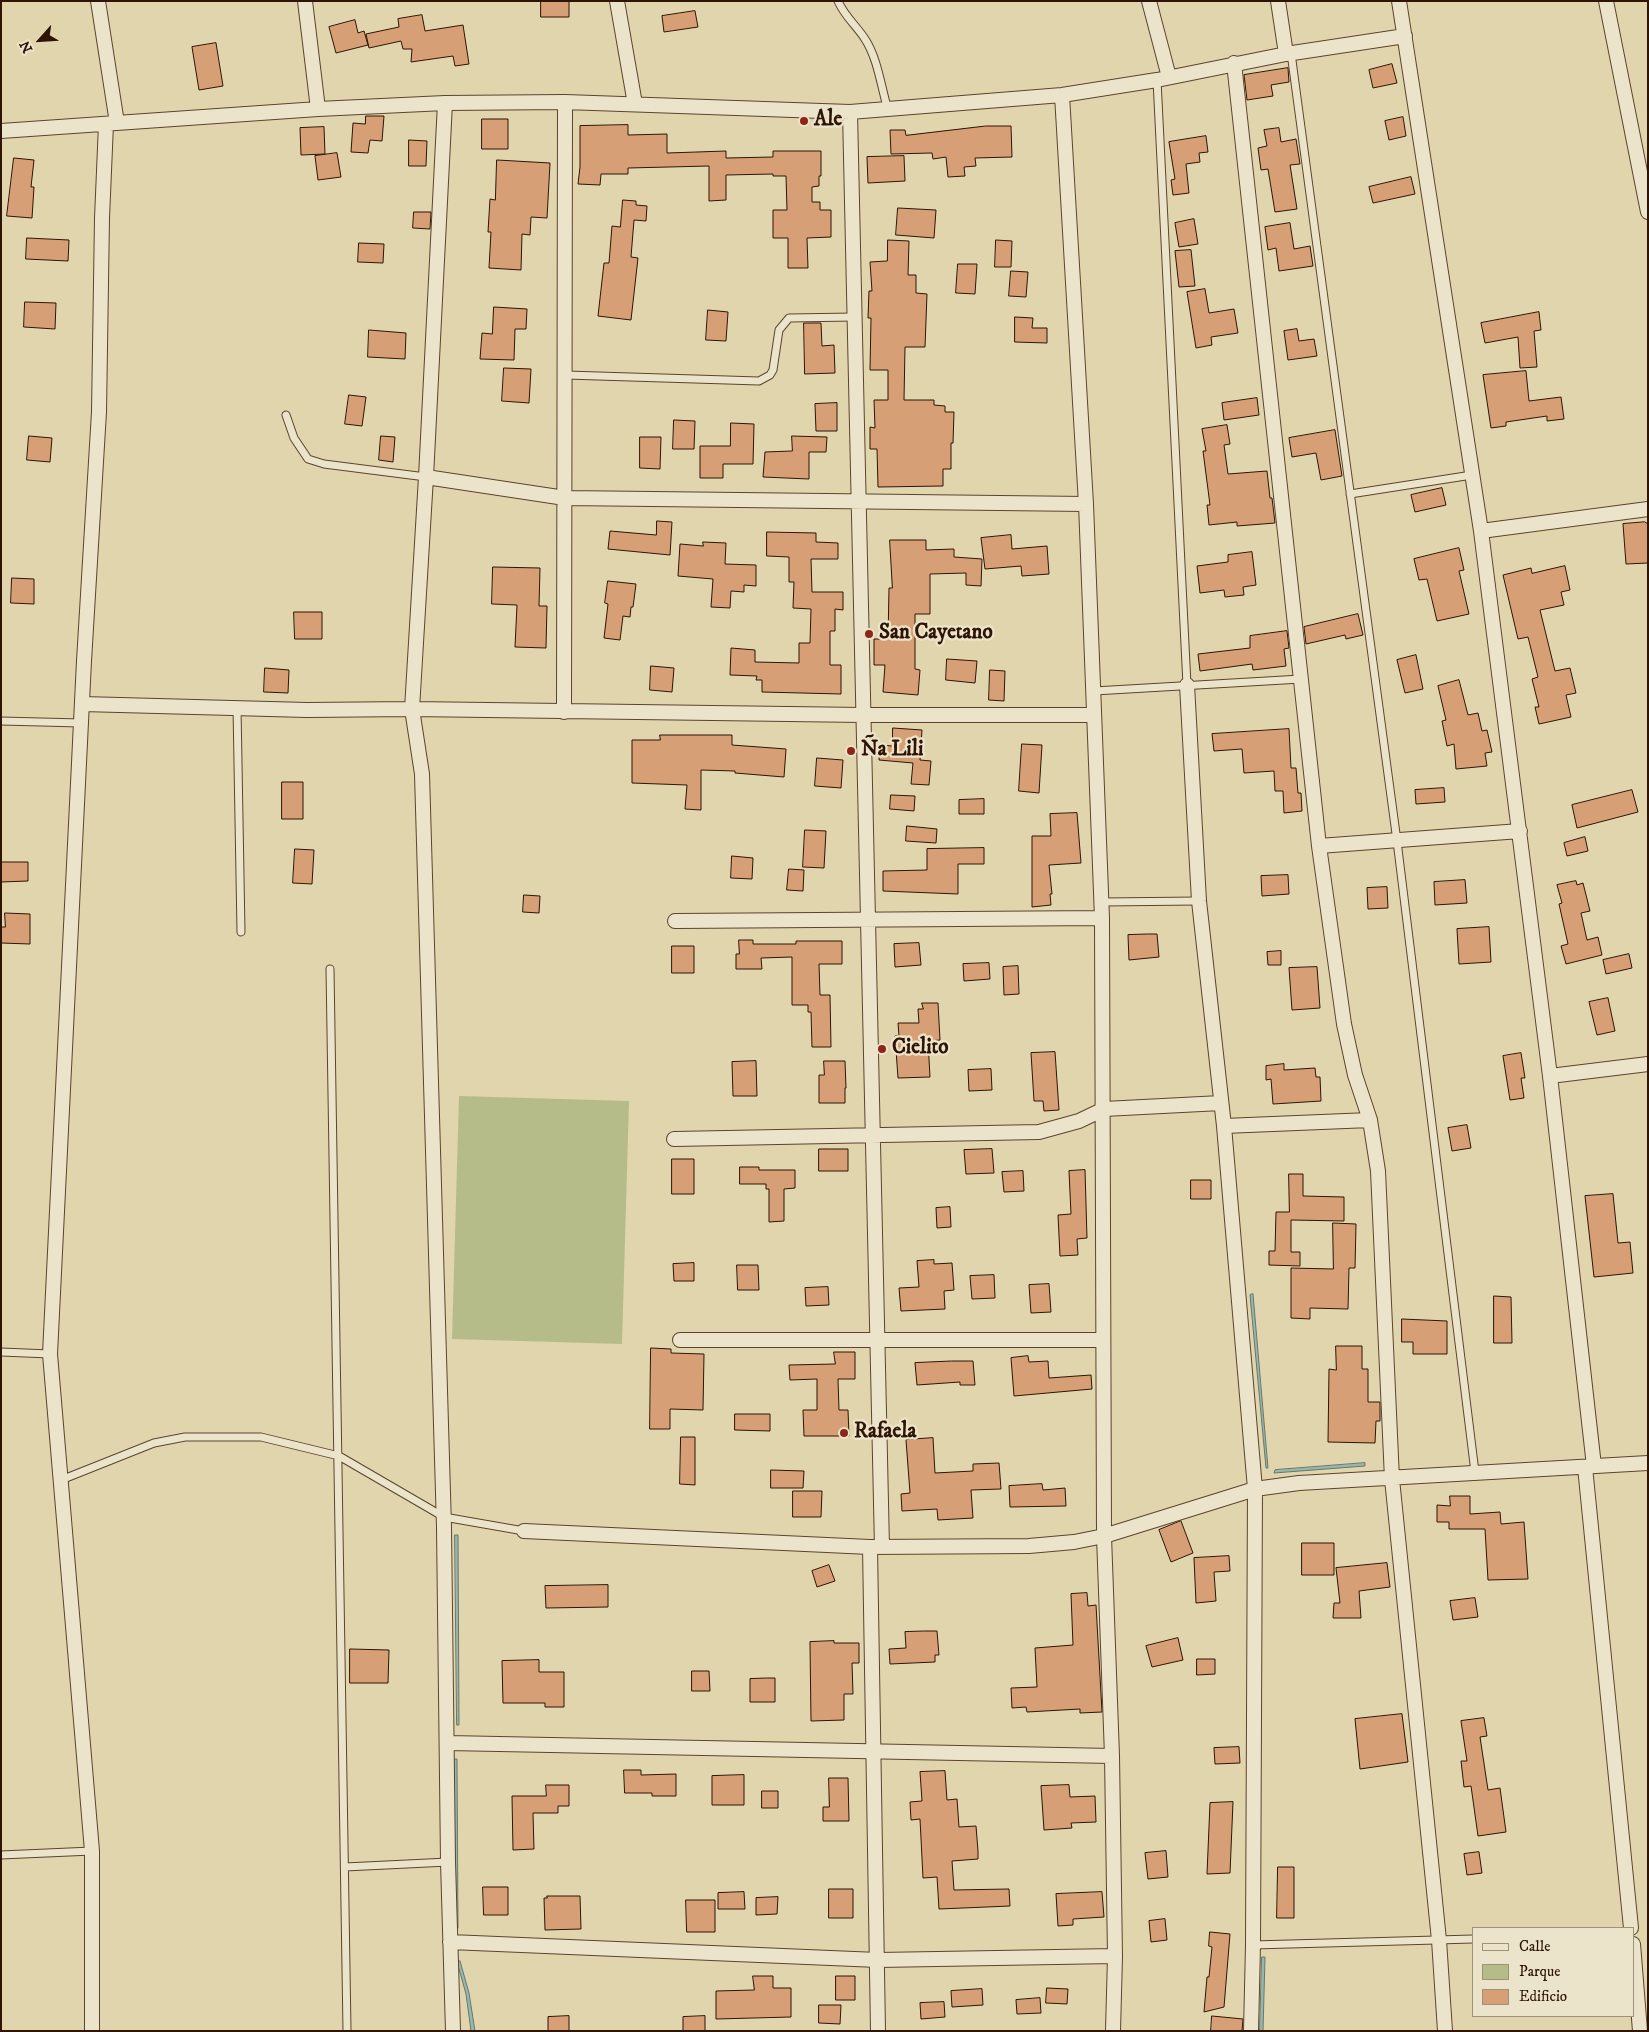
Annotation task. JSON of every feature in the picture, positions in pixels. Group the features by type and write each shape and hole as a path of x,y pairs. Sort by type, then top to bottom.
{"street":[{"path":"92,2031 92,1851 61,1480 52,1399 50,1354 81,723 99,412 102,218 111,123 98,1"},
{"path":"305,1 318,109"},
{"path":"617,1 635,104"},
{"path":"1149,1 1163,78"},
{"path":"1278,1 1289,53"},
{"path":"1399,1 1481,531 1550,1076 1589,1466 1631,1927"},
{"path":"1606,1 1648,212"},
{"path":"1,131 318,109 445,103 566,102 850,112 888,110 1062,95 1163,78 1289,53 1404,36"},
{"path":"1234,63 1319,846 1344,1024 1355,1075 1370,1120 1378,1171 1392,1478 1439,1940 1445,2031"},
{"path":"1062,95 1086,504 1102,902 1104,1536 1112,1756 1115,1956 1113,2031"},
{"path":"564,712 566,102"},
{"path":"445,103 412,709 422,774 444,1517 452,2031"},
{"path":"850,112 877,1340 874,1750 878,2031"},
{"path":"426,477 565,498 1086,504"},
{"path":"1481,531 1648,509"},
{"path":"1187,685 1199,901 1224,1126 1255,1489 1251,2031"},
{"path":"82,704 307,710 412,709 863,715 1094,715"},
{"path":"1319,846 1520,831"},
{"path":"675,922 1102,918"},
{"path":"1550,1076 1648,1064"},
{"path":"674,1139 1038,1132 1079,1122 1104,1108 1221,1103"},
{"path":"1224,1126 1370,1120"},
{"path":"680,1340 1103,1340"},
{"path":"524,1531 876,1547 1029,1546 1074,1542 1104,1536 1255,1489 1299,1484 1475,1472 1648,1463"},
{"path":"448,1743 1112,1756"},
{"path":"450,1942 878,1960 1115,1956"},
{"path":"1634,1952 1643,2028"}],"lane":[{"path":"838,1 844,15 864,39 873,56 888,110"},
{"path":"1289,53 1397,840 1475,1472"},
{"path":"1163,78 1187,685"},
{"path":"566,375 759,382 770,375 773,370 779,330 789,318 854,317"},
{"path":"286,414 294,438 308,459 324,464 426,477"},
{"path":"1350,494 1472,475"},
{"path":"1094,691 1301,679"},
{"path":"237,707 241,932"},
{"path":"1,721 81,723"},
{"path":"1102,902 1199,901"},
{"path":"330,970 340,1456 347,2031"},
{"path":"1,1352 50,1354"},
{"path":"61,1480 154,1443 185,1437 261,1437 340,1456 444,1517 524,1531"},
{"path":"1,1855 92,1851"},
{"path":"345,1867 448,1862"},
{"path":"1253,1945 1472,1939"}],"green space":[{"path":"459,1096 629,1101 622,1344 452,1339"}],"water":[{"path":"1253,1294 1268,1468 1266,1468 1250,1295"},
{"path":"1365,1463 1365,1466 1274,1473 1275,1470"},
{"path":"455,1535 458,1535 459,1725 457,1725"},
{"path":"454,1759 457,1759 458,1928 456,1928"},
{"path":"1262,1957 1265,1957 1263,2031 1260,2031"},
{"path":"460,1961 469,1993 475,2031 471,2031 466,1994 457,1962"}],"building":[{"path":"541,1 569,1 569,17 541,17"},
{"path":"695,11 698,27 664,32 662,16"},
{"path":"422,15 425,31 463,25 469,64 455,66 453,56 411,62 412,49 403,49 401,41 369,48 366,34 399,27 398,19"},
{"path":"355,20 358,33 364,31 368,45 336,53 329,27"},
{"path":"216,43 223,86 199,90 192,47"},
{"path":"1392,64 1397,83 1373,88 1369,70"},
{"path":"1288,68 1289,82 1271,85 1273,96 1247,100 1244,75"},
{"path":"366,116 384,116 382,141 370,140 368,153 351,152 353,123 365,124"},
{"path":"1403,117 1406,136 1389,140 1385,121"},
{"path":"482,119 508,119 508,149 482,149"},
{"path":"628,125 628,135 667,134 667,153 726,151 726,158 773,157 773,151 821,151 821,176 819,176 819,186 812,187 812,202 820,202 820,210 831,210 831,237 807,238 808,268 788,268 788,238 773,238 773,210 787,210 786,176 773,176 773,174 726,175 726,200 709,201 709,166 628,168 628,174 601,174 600,185 578,184 580,126"},
{"path":"986,126 1011,126 1012,157 975,158 976,166 964,167 965,176 948,177 946,157 933,159 932,153 891,154 890,130 905,130 906,135"},
{"path":"324,127 325,154 301,155 300,128"},
{"path":"1279,128 1281,142 1296,139 1300,164 1290,165 1297,209 1275,212 1268,169 1261,170 1258,148 1267,146 1264,130"},
{"path":"1206,136 1208,152 1199,153 1200,162 1186,164 1189,193 1173,195 1171,180 1175,179 1169,142"},
{"path":"409,140 427,141 426,166 409,166"},
{"path":"337,153 341,177 318,180 315,156"},
{"path":"904,156 905,181 868,183 867,157"},
{"path":"14,158 34,160 31,187 34,187 32,218 7,216"},
{"path":"497,160 550,163 547,218 531,217 530,235 522,234 521,270 489,268 491,232 488,232 490,199 495,200"},
{"path":"1411,177 1415,194 1373,203 1369,187"},
{"path":"623,200 636,201 636,205 647,206 646,221 634,220 631,257 638,258 631,320 598,316 604,263 609,263 612,226 620,227"},
{"path":"898,208 936,210 934,238 896,235"},
{"path":"414,212 431,212 430,229 413,228"},
{"path":"1194,219 1198,244 1179,247 1175,223"},
{"path":"1290,223 1294,249 1310,246 1313,266 1279,271 1276,248 1268,250 1265,227"},
{"path":"27,238 69,240 68,261 26,259"},
{"path":"888,240 909,241 908,275 916,275 916,293 927,294 925,347 905,347 904,400 934,400 934,405 945,406 945,412 954,412 951,469 943,469 943,486 878,487 877,449 870,449 870,427 875,428 874,400 888,400 888,370 870,370 871,318 868,318 869,291 872,291 870,262 887,261"},
{"path":"996,240 1012,241 1011,267 995,267"},
{"path":"359,243 384,244 383,263 358,262"},
{"path":"1191,250 1195,286 1179,287 1175,251"},
{"path":"958,264 977,264 975,294 956,293"},
{"path":"1011,271 1028,272 1026,297 1009,296"},
{"path":"1205,289 1209,313 1234,309 1238,333 1211,337 1212,345 1196,348 1187,292"},
{"path":"25,302 56,303 55,329 24,327"},
{"path":"494,307 527,309 526,329 515,329 514,360 480,359 482,333 492,334"},
{"path":"708,310 728,312 726,341 706,340"},
{"path":"1539,312 1541,330 1534,331 1537,367 1520,368 1518,337 1485,343 1481,323"},
{"path":"1015,317 1033,318 1032,328 1047,328 1047,343 1015,342"},
{"path":"804,323 821,323 822,346 834,345 835,373 805,374"},
{"path":"1297,329 1299,341 1314,339 1317,356 1288,360 1284,331"},
{"path":"369,330 406,333 405,359 368,357"},
{"path":"504,368 531,369 529,403 502,401"},
{"path":"1526,371 1529,401 1561,397 1564,419 1547,421 1547,416 1506,422 1506,426 1491,428 1483,375"},
{"path":"349,395 366,397 362,426 345,424"},
{"path":"1257,398 1259,415 1224,420 1222,403"},
{"path":"837,403 837,431 816,431 815,404"},
{"path":"674,420 695,421 694,449 673,449"},
{"path":"731,423 754,424 753,464 723,464 723,478 700,478 700,446 730,446"},
{"path":"1227,425 1230,444 1224,445 1228,474 1267,471 1275,523 1237,526 1237,522 1209,525 1207,505 1210,505 1203,451 1206,451 1202,429"},
{"path":"1335,430 1342,476 1321,480 1316,453 1292,457 1289,438"},
{"path":"29,436 52,438 50,462 27,460"},
{"path":"381,436 395,437 393,462 379,460"},
{"path":"792,436 827,437 826,452 809,452 809,479 763,477 765,452 792,451"},
{"path":"640,437 661,437 660,469 640,468"},
{"path":"1442,488 1446,505 1415,512 1411,495"},
{"path":"657,521 672,522 670,555 608,549 610,531 656,535"},
{"path":"1645,522 1648,524 1648,563 1626,564 1623,524"},
{"path":"767,532 816,533 816,542 838,543 838,559 811,559 812,592 843,592 843,610 835,609 835,631 830,631 830,665 841,665 841,694 762,692 762,680 756,680 757,676 730,675 731,648 755,650 755,662 799,663 799,643 810,643 811,609 793,608 794,582 789,582 789,557 767,556"},
{"path":"1011,535 1012,549 1047,546 1049,574 1022,576 1021,566 985,569 981,538"},
{"path":"890,540 926,540 926,550 954,549 954,557 982,559 981,586 966,585 966,573 930,574 930,614 915,614 915,669 920,670 918,695 883,692 885,665 874,665 874,639 888,639 889,588 892,588"},
{"path":"703,542 726,543 725,564 756,565 756,586 744,585 744,592 731,591 730,608 711,607 713,579 678,576 680,544 703,546"},
{"path":"1459,548 1464,570 1459,571 1469,614 1437,621 1427,579 1419,580 1414,559"},
{"path":"1252,552 1256,585 1243,587 1244,595 1225,597 1224,590 1200,593 1197,566 1228,562 1228,555"},
{"path":"1565,566 1570,590 1561,592 1564,605 1540,610 1555,671 1570,668 1576,693 1566,695 1571,717 1539,724 1535,707 1539,707 1532,679 1538,677 1528,637 1518,639 1503,575 1531,568 1532,573"},
{"path":"493,567 540,568 539,606 547,606 546,648 515,647 517,605 492,604"},
{"path":"12,578 34,579 34,604 11,603"},
{"path":"608,581 636,584 630,617 623,616 620,640 604,638 608,604 605,603"},
{"path":"294,612 322,612 322,639 295,639"},
{"path":"1358,614 1363,635 1346,639 1345,635 1306,644 1304,627"},
{"path":"1287,631 1289,648 1284,649 1286,666 1253,670 1252,664 1200,671 1198,654 1250,648 1250,636"},
{"path":"1416,655 1423,689 1405,693 1397,660"},
{"path":"947,659 977,661 975,683 946,680"},
{"path":"651,666 674,668 672,692 650,690"},
{"path":"265,668 289,670 288,693 264,692"},
{"path":"990,670 1005,671 1004,701 989,700"},
{"path":"1459,680 1468,715 1478,713 1482,731 1487,730 1492,752 1485,753 1487,766 1456,769 1454,744 1447,746 1442,721 1446,720 1438,686"},
{"path":"893,728 922,730 920,760 931,761 929,785 911,784 913,763 879,760 880,745 892,746"},
{"path":"1289,729 1291,768 1296,768 1302,811 1284,813 1283,791 1275,791 1274,771 1244,773 1242,749 1214,751 1212,734"},
{"path":"660,735 732,735 732,745 786,749 784,777 735,773 735,771 701,770 701,810 685,809 687,785 632,783 632,740 660,740"},
{"path":"1022,744 1042,745 1039,793 1019,791"},
{"path":"817,758 843,760 841,788 815,786"},
{"path":"282,782 303,782 303,819 282,819"},
{"path":"1444,788 1445,802 1416,804 1415,790"},
{"path":"1632,790 1638,812 1577,828 1572,805"},
{"path":"891,795 915,796 914,811 890,809"},
{"path":"984,799 984,814 959,814 959,800"},
{"path":"1077,813 1081,863 1049,865 1052,894 1050,894 1051,905 1032,907 1032,836 1051,836 1050,814"},
{"path":"907,826 937,829 936,843 906,841"},
{"path":"805,830 826,831 824,868 803,867"},
{"path":"1585,837 1588,851 1567,856 1564,843"},
{"path":"984,848 984,864 958,864 958,894 883,891 883,871 927,870 927,849"},
{"path":"295,849 314,850 312,884 293,883"},
{"path":"732,856 753,858 752,879 731,878"},
{"path":"1,862 28,862 28,881 1,882"},
{"path":"789,869 804,870 803,891 787,890"},
{"path":"1288,875 1289,894 1262,896 1261,876"},
{"path":"1465,880 1467,903 1435,905 1434,882"},
{"path":"1576,881 1577,885 1583,883 1590,911 1581,913 1587,940 1598,937 1602,955 1566,964 1561,946 1568,944 1559,904 1562,903 1557,885"},
{"path":"1387,887 1388,908 1368,909 1367,888"},
{"path":"524,895 540,896 539,913 523,912"},
{"path":"5,913 30,914 30,944 1,943 1,927 5,927"},
{"path":"1489,927 1491,962 1459,964 1457,929"},
{"path":"1157,934 1159,957 1129,960 1128,935"},
{"path":"739,940 753,940 753,944 796,944 796,941 842,941 842,964 819,964 820,995 830,995 831,1047 812,1047 811,1012 808,1012 808,1005 792,1005 792,957 761,958 762,969 736,969 736,954 739,954"},
{"path":"919,943 921,965 895,967 894,944"},
{"path":"672,946 694,946 694,973 672,973"},
{"path":"1281,951 1281,965 1268,965 1267,952"},
{"path":"1629,954 1632,968 1606,974 1603,960"},
{"path":"989,963 990,979 964,981 963,964"},
{"path":"1018,966 1019,994 1004,995 1003,967"},
{"path":"1317,967 1320,1008 1292,1010 1289,968"},
{"path":"1608,998 1615,1031 1597,1035 1589,1002"},
{"path":"922,1003 938,1003 940,1040 928,1041 930,1077 898,1078 895,1036 899,1036 898,1023 919,1023 918,1009 923,1009"},
{"path":"1055,1052 1059,1110 1044,1111 1043,1101 1034,1101 1031,1053"},
{"path":"1521,1053 1525,1078 1521,1078 1524,1098 1510,1100 1503,1056"},
{"path":"756,1061 757,1096 733,1096 732,1062"},
{"path":"824,1061 845,1061 845,1103 819,1103 819,1075 824,1075"},
{"path":"1284,1064 1284,1070 1315,1068 1316,1077 1320,1077 1321,1101 1273,1104 1271,1079 1266,1080 1266,1066"},
{"path":"991,1069 992,1090 969,1091 968,1070"},
{"path":"1467,1125 1471,1148 1452,1151 1448,1128"},
{"path":"819,1149 848,1149 848,1171 819,1171"},
{"path":"992,1149 994,1173 966,1174 964,1150"},
{"path":"672,1159 694,1159 694,1194 672,1194"},
{"path":"740,1167 759,1167 759,1170 795,1170 795,1188 784,1189 784,1221 769,1222 769,1189 766,1189 766,1184 740,1184"},
{"path":"1085,1170 1087,1238 1077,1239 1078,1255 1060,1256 1058,1215 1071,1214 1069,1171"},
{"path":"1023,1171 1024,1191 1004,1192 1002,1172"},
{"path":"1289,1174 1303,1174 1303,1196 1344,1197 1344,1221 1291,1220 1291,1252 1300,1252 1300,1266 1269,1265 1269,1251 1275,1251 1276,1212 1289,1212"},
{"path":"1191,1180 1211,1180 1211,1199 1191,1199"},
{"path":"1613,1194 1618,1243 1630,1242 1633,1273 1594,1277 1585,1196"},
{"path":"950,1207 951,1227 937,1228 936,1208"},
{"path":"1333,1223 1356,1224 1355,1268 1349,1268 1348,1309 1310,1308 1310,1319 1291,1318 1291,1268 1333,1269"},
{"path":"934,1260 934,1264 952,1263 954,1290 944,1291 945,1309 901,1311 899,1288 919,1287 917,1261"},
{"path":"694,1263 694,1281 674,1281 673,1264"},
{"path":"737,1265 758,1265 759,1290 738,1290"},
{"path":"994,1275 995,1298 972,1299 970,1276"},
{"path":"1049,1284 1051,1312 1031,1313 1029,1285"},
{"path":"828,1287 829,1305 806,1306 805,1288"},
{"path":"1494,1296 1511,1297 1512,1343 1494,1343"},
{"path":"1402,1319 1447,1321 1447,1354 1413,1354 1413,1342 1402,1342"},
{"path":"1336,1346 1362,1346 1362,1369 1368,1369 1368,1402 1380,1402 1380,1421 1376,1421 1375,1443 1328,1442 1329,1369 1336,1370"},
{"path":"651,1348 671,1349 671,1353 704,1354 703,1410 670,1409 670,1429 650,1429"},
{"path":"834,1352 855,1352 855,1379 838,1379 839,1410 848,1410 849,1436 804,1436 803,1410 817,1410 817,1379 790,1380 789,1365 835,1364"},
{"path":"1028,1356 1029,1362 1048,1361 1049,1378 1091,1375 1092,1389 1014,1396 1011,1358"},
{"path":"973,1361 975,1385 960,1385 960,1382 917,1385 915,1363"},
{"path":"735,1414 770,1414 770,1431 735,1430"},
{"path":"681,1437 695,1437 695,1485 680,1484"},
{"path":"933,1438 935,1473 973,1471 973,1464 999,1463 1001,1489 971,1490 973,1518 938,1520 937,1509 902,1511 901,1494 910,1493 906,1440"},
{"path":"771,1470 804,1471 803,1488 771,1488"},
{"path":"1042,1484 1043,1490 1065,1488 1066,1506 1010,1507 1009,1486"},
{"path":"793,1491 822,1491 821,1517 793,1517"},
{"path":"1450,1496 1470,1496 1470,1514 1500,1512 1501,1524 1524,1522 1528,1579 1488,1580 1485,1529 1449,1529 1449,1522 1437,1522 1437,1505 1450,1506"},
{"path":"1181,1521 1193,1553 1171,1562 1159,1530"},
{"path":"1302,1543 1334,1543 1334,1575 1302,1575"},
{"path":"1229,1556 1230,1571 1214,1572 1216,1601 1196,1603 1194,1558"},
{"path":"1387,1563 1390,1587 1359,1591 1361,1618 1333,1618 1334,1603 1340,1603 1336,1568"},
{"path":"829,1565 835,1581 817,1587 812,1571"},
{"path":"608,1585 608,1607 546,1608 545,1586"},
{"path":"1087,1593 1088,1606 1096,1605 1102,1712 1080,1713 1080,1709 1027,1712 1026,1707 1012,1708 1011,1688 1037,1687 1035,1648 1073,1645 1071,1594"},
{"path":"1475,1598 1478,1617 1453,1620 1450,1601"},
{"path":"937,1631 939,1655 935,1655 935,1662 890,1664 889,1649 906,1648 905,1632"},
{"path":"1178,1638 1183,1660 1152,1667 1146,1646"},
{"path":"834,1641 834,1643 859,1643 859,1663 852,1663 853,1694 844,1694 844,1720 811,1721 810,1642"},
{"path":"350,1649 389,1650 388,1683 350,1683"},
{"path":"1197,1659 1215,1659 1215,1674 1197,1675"},
{"path":"539,1660 539,1672 564,1672 564,1707 545,1707 545,1703 503,1703 502,1661"},
{"path":"692,1671 709,1671 710,1691 692,1691"},
{"path":"775,1678 775,1702 750,1702 750,1679"},
{"path":"1402,1714 1408,1762 1360,1769 1355,1719"},
{"path":"1484,1718 1487,1736 1480,1737 1488,1790 1500,1788 1506,1832 1478,1836 1471,1786 1464,1787 1461,1761 1467,1761 1461,1721"},
{"path":"1239,1747 1240,1763 1215,1764 1214,1748"},
{"path":"624,1770 641,1770 641,1775 676,1774 676,1796 652,1796 652,1793 625,1793"},
{"path":"945,1771 947,1800 957,1799 959,1827 976,1826 978,1851 978,1859 952,1861 954,1890 1009,1889 1010,1906 939,1909 937,1877 923,1878 920,1819 911,1820 910,1802 922,1801 920,1772"},
{"path":"744,1775 744,1805 712,1805 712,1776"},
{"path":"829,1778 848,1778 849,1821 823,1821 823,1807 829,1807"},
{"path":"546,1785 569,1785 569,1806 558,1806 558,1813 533,1813 534,1849 513,1850 512,1796 546,1796"},
{"path":"1069,1785 1070,1797 1095,1796 1096,1822 1071,1823 1072,1828 1044,1830 1041,1786"},
{"path":"762,1791 778,1791 778,1808 762,1808"},
{"path":"1233,1802 1230,1873 1207,1874 1210,1803"},
{"path":"1166,1851 1168,1877 1148,1879 1145,1853"},
{"path":"1479,1852 1482,1873 1467,1875 1464,1854"},
{"path":"1278,1867 1294,1867 1294,1918 1277,1918"},
{"path":"483,1887 508,1887 508,1915 484,1915"},
{"path":"829,1889 853,1889 853,1918 829,1918"},
{"path":"744,1892 745,1909 718,1909 718,1893"},
{"path":"1102,1892 1104,1917 1073,1919 1073,1925 1058,1926 1056,1894"},
{"path":"547,1896 580,1896 581,1929 545,1930 544,1898 547,1898"},
{"path":"778,1897 777,1914 756,1915 756,1898"},
{"path":"686,1900 715,1900 715,1932 687,1932"},
{"path":"1165,1919 1167,1940 1151,1942 1149,1921"},
{"path":"1210,1932 1230,1934 1224,2007 1204,2012 1212,1947 1209,1946"},
{"path":"753,1976 773,1976 773,1988 791,1988 791,2017 716,2019 716,1991 754,1990"},
{"path":"836,1976 855,1976 855,2000 836,2000"},
{"path":"1047,1988 1068,1989 1067,2004 1046,2003"},
{"path":"982,1989 983,2005 952,2007 951,1991"},
{"path":"1040,1998 1041,2013 1017,2014 1016,2000"},
{"path":"944,2002 945,2017 921,2019 920,2003"},
{"path":"819,2005 841,2005 840,2024 819,2023"},
{"path":"569,2016 569,2031 548,2031 548,2017"},
{"path":"705,2016 705,2031 683,2031 683,2017"},
{"path":"1212,2016 1243,2019 1242,2031 1211,2031"}],"place":[{"name":"Ale","path":"804,121"},
{"name":"San Cayetano","path":"869,634"},
{"name":"Ña Lili","path":"851,751"},
{"name":"Cielito","path":"882,1049"},
{"name":"Rafaela","path":"844,1433"}]}
